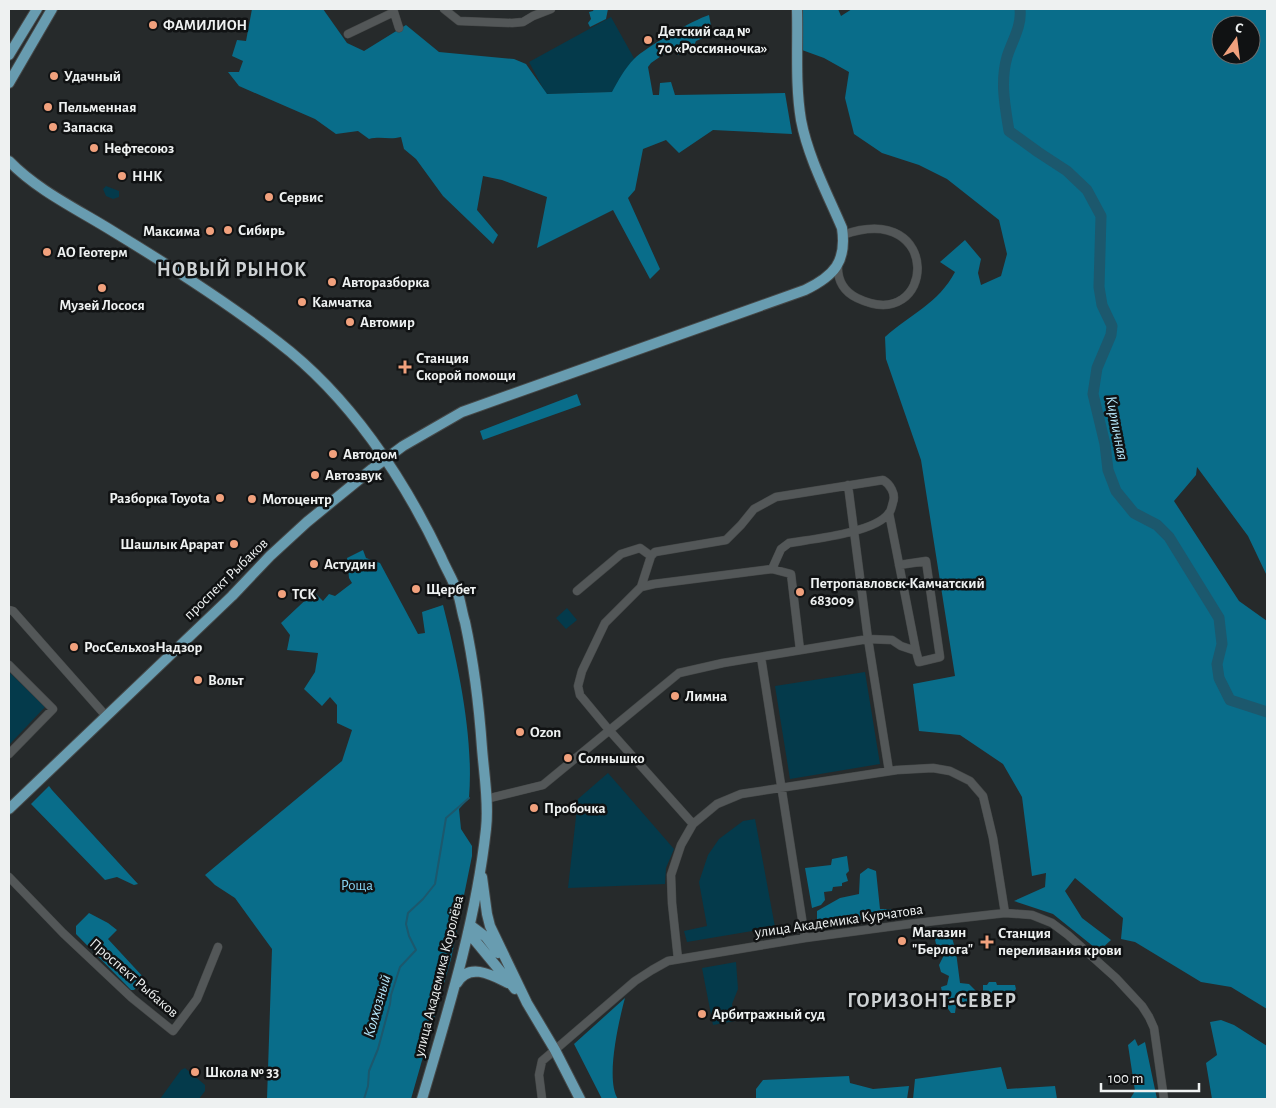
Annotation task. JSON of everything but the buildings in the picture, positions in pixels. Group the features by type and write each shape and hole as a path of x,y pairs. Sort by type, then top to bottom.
{"main road":[{"path":"9,55 37,9"},
{"path":"9,83 52,9"},
{"path":"797,9 798,78 802,122 809,149 842,228 843,250 838,264"},
{"name":"улица Академика Королёва","path":"9,162 27,178 226,304 292,352 327,386 350,412 384,459 404,489 432,538 458,593 474,661 481,727 487,826 469,929 422,1099"},
{"name":"улица Академика Королёва","path":"9,174 27,178"},
{"name":"проспект Рыбаков","path":"11,804 232,596 306,522 384,459 425,432 462,412 805,290 829,276 838,264"},
{"path":"481,866 487,914 512,973 580,1099"},
{"path":"469,929 486,937 512,973"},
{"path":"469,929 527,1003"},
{"path":"454,988 459,979 466,973 473,971 486,973 512,984"}],"street":[{"path":"444,9 459,21 512,23 523,22 551,9"},
{"path":"348,34 394,10 399,28"},
{"path":"838,264 838,274 844,288 856,297 873,303 895,302 902,298 912,288 918,276 916,253 906,241 894,233 880,229 868,229 855,230 843,235"},
{"path":"641,588 651,556 655,552 726,540 754,509 776,497 883,480 889,484 894,498 890,513 899,565 919,662 940,657 926,561 899,565"},
{"path":"848,486 868,639 889,771"},
{"path":"772,569 782,549 789,543 855,531 879,522 890,513"},
{"path":"577,591 621,554 640,548 651,556"},
{"path":"694,824 580,695 578,686 582,670 605,623 641,588 654,584 772,569 791,574 800,650"},
{"path":"9,610 13,611 106,716"},
{"path":"486,799 543,785 679,673 868,639 892,640 901,646 916,651"},
{"path":"761,657 805,938"},
{"path":"9,665 53,710 9,754"},
{"path":"678,959 671,875 681,845 694,824 717,804 741,794 889,771 933,768 950,771 970,782 983,796 993,838 1005,913"},
{"name":"Проспект Рыбаков","path":"9,878 118,985 173,1031 197,999 218,947"},
{"name":"улица Академика Курчатова","path":"542,1099 539,1075 542,1061 635,981 656,967 678,959 805,938 917,923 1019,913 1038,917 1062,930 1124,985 1142,1006 1153,1025 1164,1099"}],"shaded area":[{"path":"611,17 635,60 613,92 546,94 529,62"},
{"path":"106,186 119,191 119,197 113,199 106,196 103,189"},
{"path":"567,608 577,620 566,629 556,618"},
{"path":"9,672 45,707 9,745"},
{"path":"865,672 880,764 790,779 775,686"},
{"path":"608,773 674,849 666,868 665,884 568,888 578,799"},
{"path":"755,819 775,927 687,942 684,931 707,926 699,882 708,855 719,839 743,821"},
{"path":"736,962 738,989 732,1004 735,1021 713,1025 702,968"},
{"path":"185,1068 205,1085 205,1091 199,1099 160,1099 181,1070"}],"green space":[{"path":"252,9 323,9 347,43 364,51 406,25 439,52 514,59 526,64 547,94 612,92 628,66 640,54 670,34 709,15 711,26 703,38 696,41 693,48 678,55 673,51 665,51 648,67 653,95 659,95 660,83 671,82 675,95 785,93 792,134 713,130 679,153 666,140 643,149 635,190 628,198 660,269 650,279 613,210 537,248 547,197 502,180 483,176 477,210 498,235 493,244 443,196 416,159 404,149 401,137 369,139 358,131 336,134 315,119 239,86 228,72 239,72 243,61 232,56 237,40 246,41"},
{"path":"594,9 608,9 606,19 590,27 588,23 591,19 589,12"},
{"path":"803,9 838,9 841,16 852,9 1267,9 1267,576 1248,536 1197,467 1196,475 1174,501 1239,601 1267,621 1267,1009 1231,987 1201,982 1135,942 1121,939 1123,918 1075,878 1065,891 1082,918 1111,940 1099,951 1053,914 1014,901 1045,887 1046,873 1032,876 1022,797 1003,764 960,735 919,731 913,684 955,676 921,460 886,359 885,337 941,292 955,272 940,262 965,240 981,259 978,273 981,285 1001,276 1007,254 999,220 947,179 919,165 882,153 854,134 845,98 849,72 824,58 802,50"},
{"path":"577,394 581,405 483,440 480,431"},
{"name":"Роща","path":"363,550 366,558 380,563 418,634 425,633 422,612 443,605 459,676 467,726 470,775 469,798 459,809 461,829 472,846 472,856 451,959 411,1099 267,1099 272,949 235,898 215,885 205,875 342,761 352,730 337,723 337,705 330,697 322,706 304,689 315,672 318,653 287,650 290,635 281,623 314,592 323,601 329,594 335,596 352,583 349,578 347,558"},
{"path":"49,786 138,884 134,885 117,877 105,880 31,804"},
{"path":"847,856 849,871 846,874 848,881 842,883 842,886 833,887 832,891 824,892 825,900 821,905 812,908 805,868 831,865 832,859"},
{"path":"868,868 876,871 880,909 907,910 881,913 874,919 820,924 817,920 817,911 840,898 859,894 860,874"},
{"path":"89,913 117,930 108,939 145,979 134,990 131,990 76,934 76,926"},
{"path":"951,934 956,952 960,983 969,984 977,992 983,993 983,985 987,985 989,982 996,982 997,985 1015,985 1016,989 1013,993 1003,994 1001,991 990,993 991,997 986,1000 973,1001 956,1006 955,1013 951,1013 944,1003 941,987 947,985 949,976 941,972 939,965 944,955 936,944 934,935"},
{"path":"625,998 614,1050 613,1064 614,1090 618,1099 602,1099 574,1044"},
{"path":"1221,1020 1234,1025 1267,1046 1267,1099 1212,1099 1206,1063 1217,1055 1210,1022"},
{"path":"1135,1039 1138,1046 1145,1042 1157,1099 1130,1099 1135,1091 1128,1045"},
{"path":"1001,1067 1007,1089 1055,1086 1057,1099 913,1099 915,1079"},
{"path":"849,1076 850,1083 873,1089 909,1086 907,1099 756,1099 756,1089 763,1080"}],"waterway":[{"name":"Кирпичная","path":"1020,9 1018,27 1007,57 1004,76 1004,94 1009,131 1067,171 1087,190 1101,216 1099,287 1102,305 1112,326 1111,335 1097,368 1093,394 1105,444 1108,470 1116,491 1134,513 1157,525 1169,537 1219,618 1222,644 1217,664 1219,678 1230,700 1267,712"},
{"name":"Колхозный","path":"364,1099 368,1086 369,1071 378,1049 400,967 416,950 409,936 406,924 408,913 435,884 446,818 469,798"}],"place":[{"name":"ФАМИЛИОН","path":"153,25"},
{"name":"Детский сад № 70 «Россияночка»","path":"648,40"},
{"name":"Удачный","path":"54,76"},
{"name":"Пельменная","path":"48,107"},
{"name":"Запаска","path":"53,127"},
{"name":"Нефтесоюз","path":"94,148"},
{"name":"ННК","path":"122,176"},
{"name":"Сервис","path":"269,197"},
{"name":"Сибирь","path":"228,230"},
{"name":"Максима","path":"210,231"},
{"name":"АО Геотерм","path":"47,252"},
{"name":"Авторазборка","path":"332,282"},
{"name":"Музей Лосося","path":"102,288"},
{"name":"Камчатка","path":"302,302"},
{"name":"Автомир","path":"350,322"},
{"name":"Станция Скорой помощи","path":"405,367"},
{"name":"Автодом","path":"333,454"},
{"name":"Автозвук","path":"315,475"},
{"name":"Разборка Toyota","path":"220,498"},
{"name":"Мотоцентр","path":"252,499"},
{"name":"Шашлык Арарат","path":"234,544"},
{"name":"Астудин","path":"314,564"},
{"name":"Щербет","path":"416,589"},
{"name":"Петропавловск-Камчатский 683009","path":"800,592"},
{"name":"ТСК","path":"282,594"},
{"name":"РосСельхозНадзор","path":"74,647"},
{"name":"Вольт","path":"198,680"},
{"name":"Лимна","path":"675,696"},
{"name":"Ozon","path":"520,732"},
{"name":"Солнышко","path":"568,758"},
{"name":"Пробочка","path":"534,808"},
{"name":"Магазин \"Берлога\"","path":"902,941"},
{"name":"Станция переливания крови","path":"987,942"},
{"name":"Арбитражный суд","path":"702,1014"},
{"name":"Школа № 33","path":"195,1072"}],"district":[{"name":"НОВЫЙ РЫНОК","path":"232,270"},
{"name":"ГОРИЗОНТ-СЕВЕР","path":"932,1001"}]}
